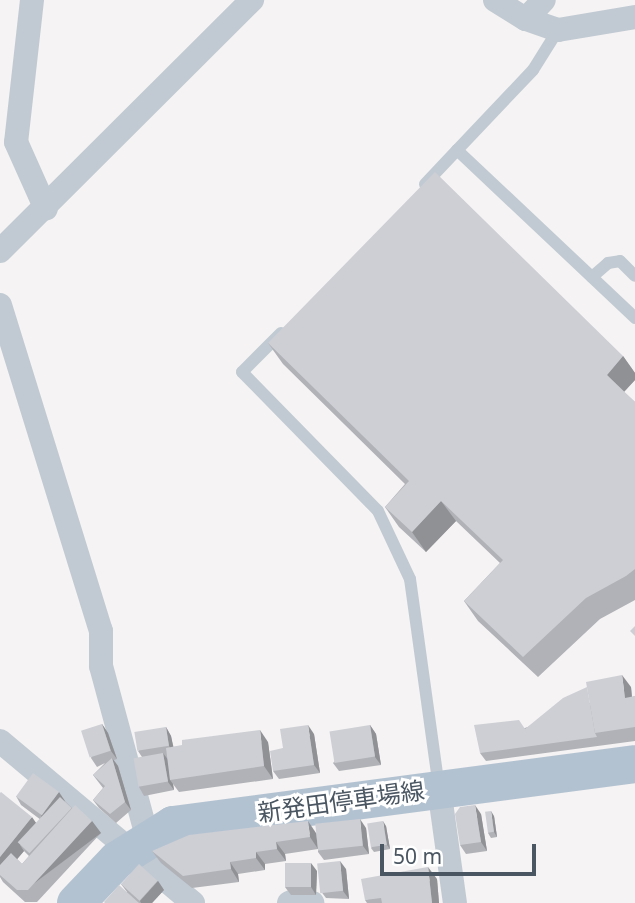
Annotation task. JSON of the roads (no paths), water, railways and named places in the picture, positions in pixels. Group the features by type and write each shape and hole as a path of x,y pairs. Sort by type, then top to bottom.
{"main road":[{"name":"新発田停車場線","path":"76,903 139,844 173,824 635,764"}],"street":[{"path":"32,0 16,142 46,209"},
{"path":"0,251 46,209 252,0"},
{"path":"495,0 526,19 558,30 635,17"},
{"path":"526,19 544,0"},
{"path":"0,305 101,631 101,666 139,844"},
{"path":"0,741 139,844 193,903"},
{"path":"439,788 455,903"},
{"path":"289,903 298,899 312,903"}],"lane":[{"path":"411,199 533,70 558,30"},
{"path":"457,150 635,317"},
{"path":"592,277 608,263 620,261 635,275"},
{"path":"289,324 242,372 378,511 410,579 439,788"}]}
